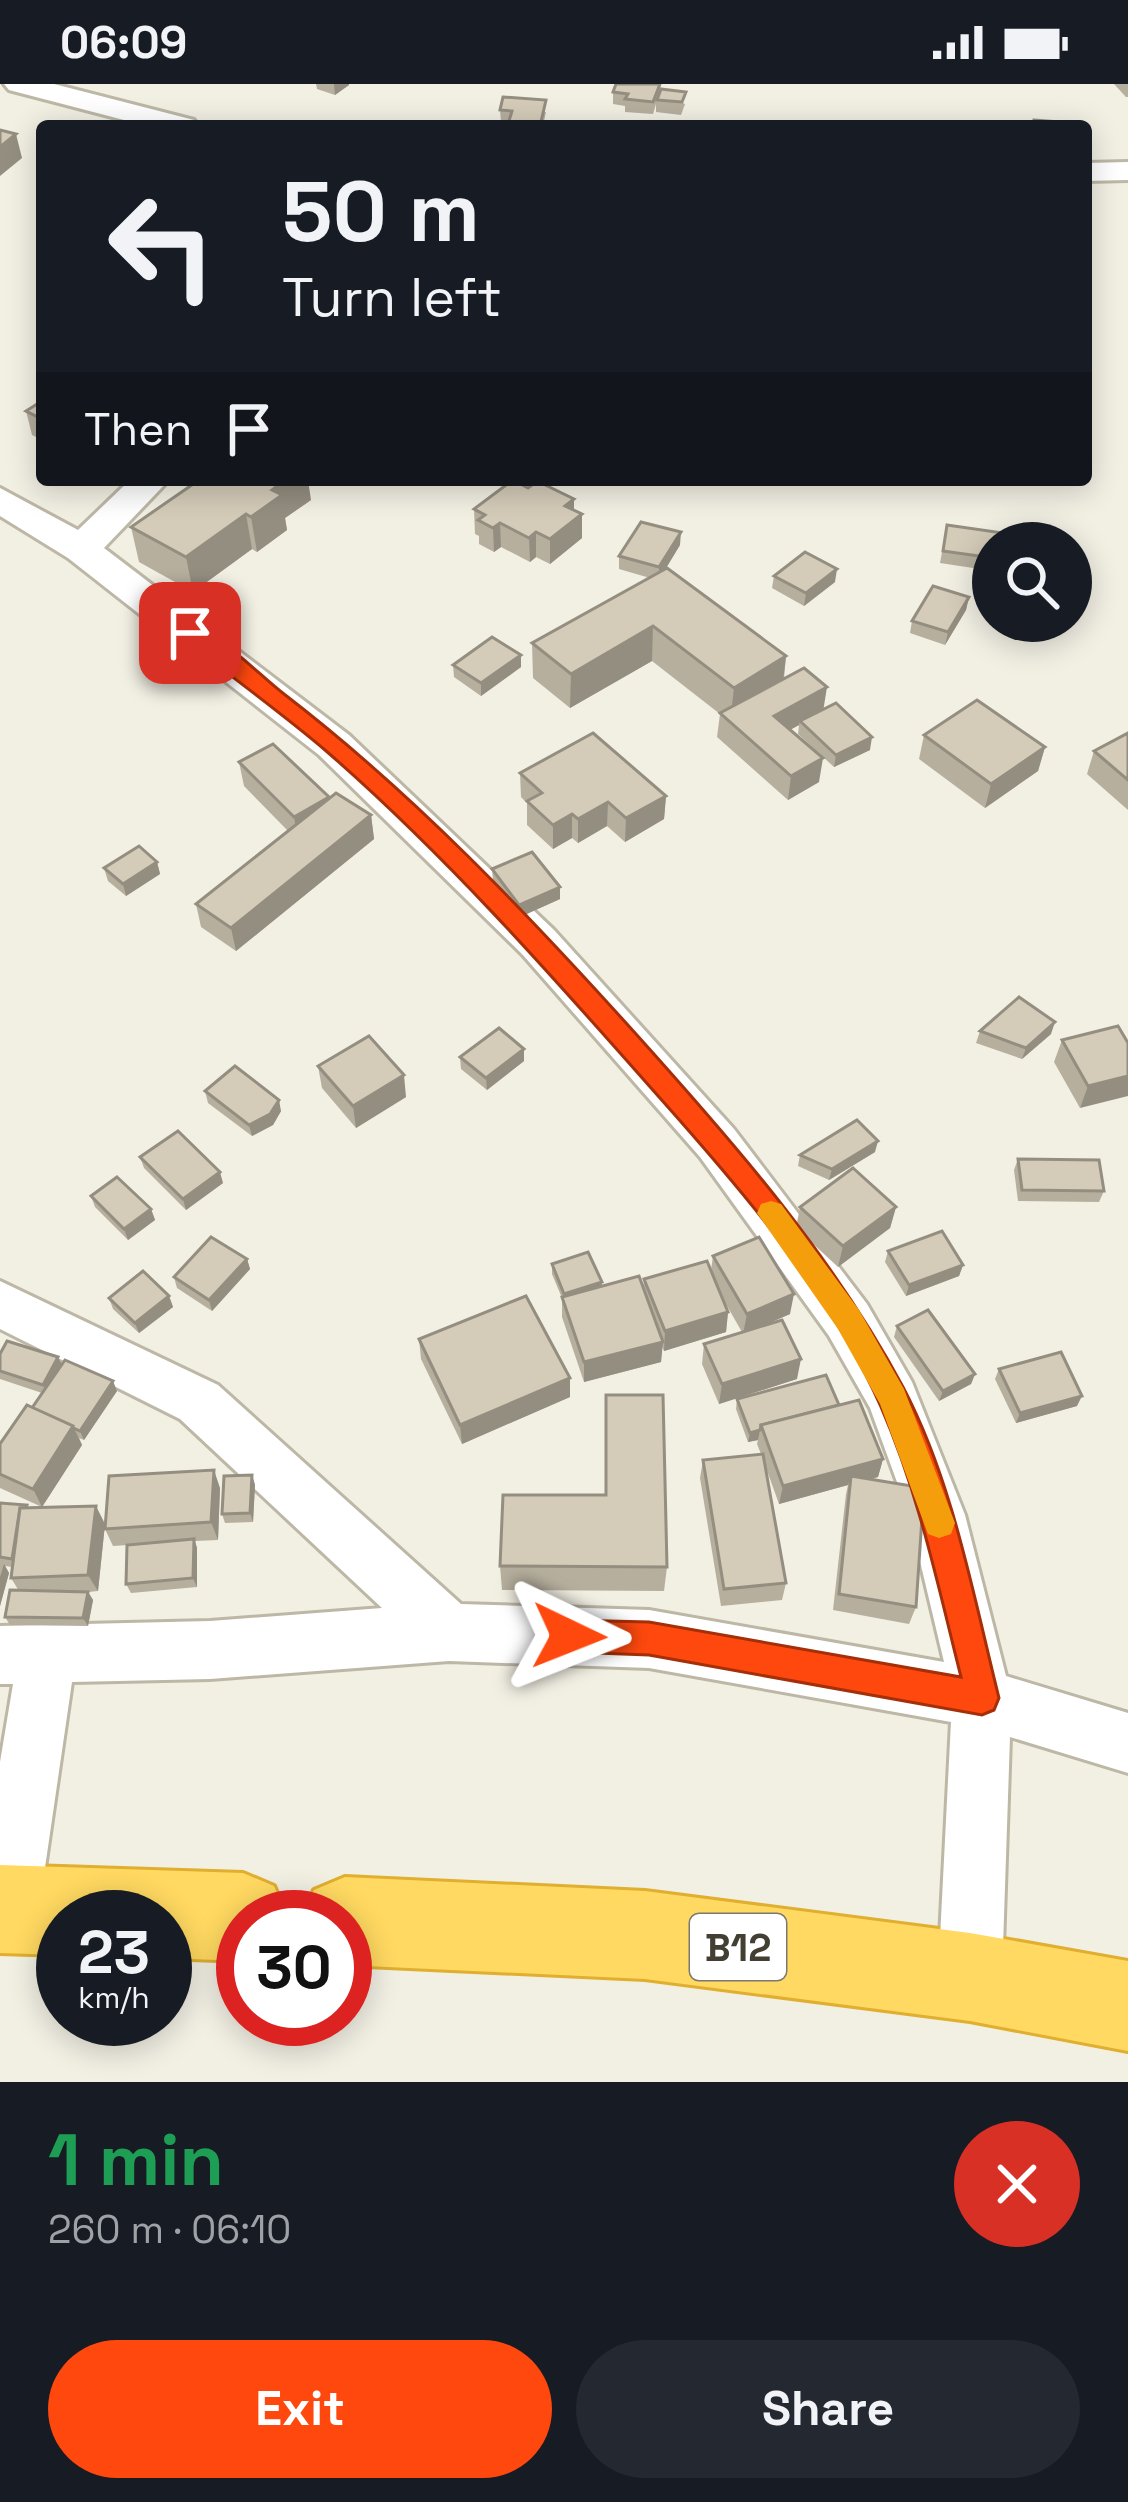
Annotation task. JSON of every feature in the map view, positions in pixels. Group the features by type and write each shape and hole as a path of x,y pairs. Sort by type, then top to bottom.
{"highway":[{"path":"3,1909 216,1916"},
{"name":"B12","path":"372,1923 645,1935 970,1977 1128,2006"}],"street":[{"path":"19,84 160,120"},
{"path":"1092,172 1128,171"},
{"path":"81,549 145,486"},
{"path":"0,500 81,549 334,745 538,942 717,1143 848,1320 893,1399 937,1515 982,1698 970,1977"},
{"path":"0,1304 199,1402 449,1632"},
{"path":"3,1909 24,1656 210,1650 449,1632 649,1639 982,1698 1128,1743"}],"building":[{"path":"616,84 660,84 653,102 625,99 628,94 613,92"},
{"path":"661,89 686,92 682,102 657,100"},
{"path":"503,97 546,100 541,120 509,120 512,111 500,110"},
{"path":"0,130 16,134 0,147"},
{"path":"190,486 277,486 272,490 282,495 186,557 131,527"},
{"path":"505,486 547,486 574,499 565,506 582,514 550,539 536,532 529,538 500,523 493,528 478,520 485,515 474,509"},
{"path":"641,522 681,532 659,567 619,556"},
{"path":"947,525 972,529 972,555 943,551"},
{"path":"805,552 837,569 806,593 774,576"},
{"path":"667,568 786,656 734,688 653,626 571,674 532,643"},
{"path":"933,586 969,597 948,632 912,621"},
{"path":"492,637 521,655 481,683 453,665"},
{"path":"804,668 827,687 774,716 823,758 791,776 720,713"},
{"path":"977,700 1045,747 991,784 924,735"},
{"path":"836,703 872,737 836,755 800,721"},
{"path":"593,733 666,796 626,818 608,802 578,819 572,814 553,825 527,801 542,793 520,773"},
{"path":"1128,733 1128,780 1094,751"},
{"path":"273,744 329,797 294,817 239,762"},
{"path":"336,793 371,815 231,928 196,904"},
{"path":"139,846 157,862 123,884 104,868"},
{"path":"532,852 560,887 519,905 492,869"},
{"path":"1019,997 1055,1022 1026,1048 980,1031"},
{"path":"1118,1026 1128,1043 1128,1076 1088,1086 1062,1040"},
{"path":"499,1028 524,1049 486,1078 460,1057"},
{"path":"369,1036 404,1075 353,1106 318,1066"},
{"path":"235,1066 279,1100 270,1114 249,1125 205,1091"},
{"path":"857,1120 878,1141 832,1169 800,1155"},
{"path":"178,1131 220,1172 183,1199 140,1157"},
{"path":"1018,1159 1099,1160 1104,1191 1022,1190"},
{"path":"853,1168 896,1207 843,1246 800,1207"},
{"path":"117,1177 151,1209 124,1229 91,1196"},
{"path":"942,1231 963,1265 909,1285 888,1251"},
{"path":"211,1237 247,1259 209,1300 174,1277"},
{"path":"759,1237 794,1294 747,1314 713,1256"},
{"path":"588,1252 602,1282 564,1294 552,1264"},
{"path":"707,1261 728,1312 665,1331 644,1279"},
{"path":"143,1271 169,1296 135,1323 109,1298"},
{"path":"639,1276 663,1342 584,1362 562,1297"},
{"path":"526,1296 570,1378 460,1425 419,1339"},
{"path":"928,1310 975,1374 943,1391 897,1326"},
{"path":"782,1320 801,1359 722,1384 704,1344"},
{"path":"7,1341 58,1357 43,1385 0,1371 0,1354"},
{"path":"1061,1352 1082,1396 1020,1413 999,1369"},
{"path":"65,1360 113,1381 80,1431 32,1408"},
{"path":"826,1375 839,1405 761,1425 750,1433 737,1399"},
{"path":"606,1395 663,1395 667,1567 500,1566 503,1495 606,1495"},
{"path":"859,1400 883,1459 783,1486 761,1425"},
{"path":"27,1405 73,1426 33,1489 0,1474 0,1444"},
{"path":"763,1454 786,1583 724,1589 703,1460"},
{"path":"214,1470 211,1522 105,1529 109,1476"},
{"path":"252,1475 250,1513 222,1514 224,1476"},
{"path":"851,1476 924,1488 916,1607 839,1594"},
{"path":"0,1503 27,1505 20,1508 12,1559 0,1557"},
{"path":"96,1506 88,1575 11,1578 20,1508"},
{"path":"194,1539 193,1578 126,1584 127,1545"},
{"path":"10,1590 88,1592 83,1618 5,1617"}],"slow traffic":[{"path":"771,1213 848,1320 893,1399 939,1523"}],"route":[{"path":"190,633 334,745 538,942 717,1143 802,1254 848,1320 893,1399 937,1515 982,1698 649,1639 569,1636"}]}
